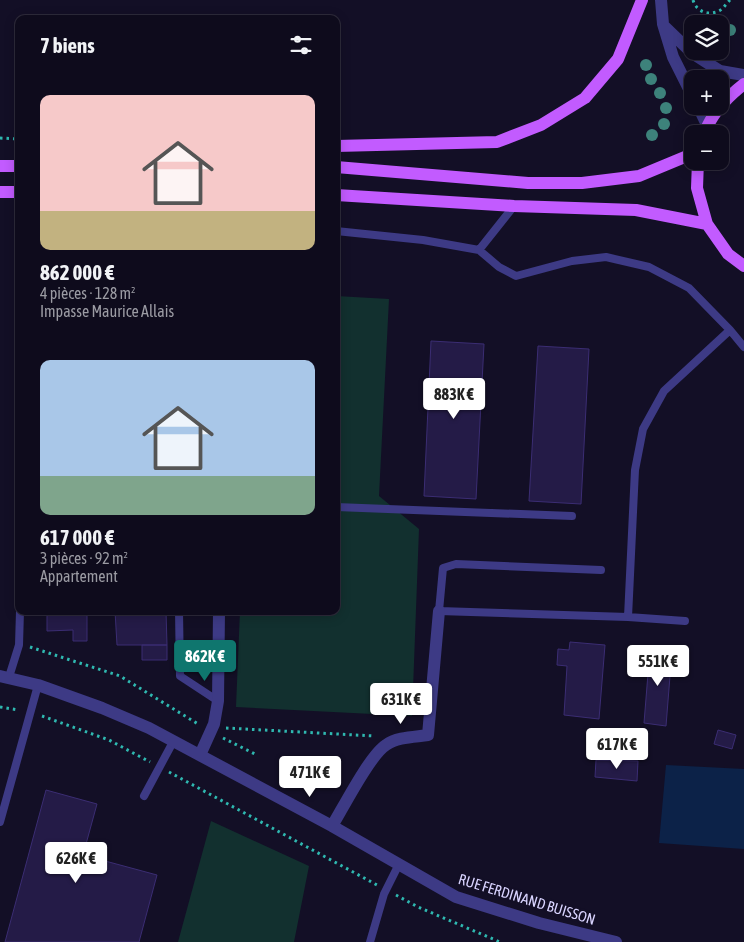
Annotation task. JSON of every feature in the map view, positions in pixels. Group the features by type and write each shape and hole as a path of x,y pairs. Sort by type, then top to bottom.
{"main road":[{"path":"340,146 497,142 540,125 586,98 618,59 642,0"},
{"path":"709,125 727,97 744,84"},
{"path":"340,167 528,183 582,183 639,176 684,157"},
{"path":"0,166 15,166"},
{"path":"698,170 697,188 707,224 728,254 744,266"},
{"path":"0,192 15,192"},
{"path":"340,195 514,206 636,210 707,224"}],"street":[{"path":"661,0 663,24 673,57 684,79"},
{"path":"663,24 692,53 720,71 744,75"},
{"path":"332,826 370,762 386,745 405,738 428,734 439,611"},
{"path":"200,755 211,729 218,701 219,615"},
{"name":"RUE FERDINAND BUISSON","path":"4,676 38,685 102,708 149,728 332,826 456,897 539,923 616,942"}],"lane":[{"path":"479,250 514,206"},
{"path":"340,231 423,240 479,250 499,267 516,276 572,261 606,257 649,267 688,288 730,330 744,347"},
{"path":"628,617 635,470 643,429 664,391 730,330"},
{"path":"340,507 572,516"},
{"path":"601,570 456,564 443,568 439,611 628,617 685,621"},
{"path":"4,676 19,645 20,615"},
{"path":"179,615 180,676 218,701"},
{"path":"0,822 38,685"},
{"path":"144,796 173,742"},
{"path":"370,942 386,890 399,864"}],"path":[{"path":"693,0 697,9 705,13 713,13 720,11 730,0"},
{"path":"0,138 15,139"},
{"path":"19,645 34,647 120,676 257,755"},
{"path":"0,707 31,712 109,740 418,907 500,942"},
{"path":"211,729 376,736"}],"green space":[{"path":"340,296 389,299 379,496 419,529 412,716 236,707 240,615 340,615"},
{"path":"211,821 309,866 294,942 178,942"}],"water":[{"path":"666,765 744,769 744,849 659,843"}],"building":[{"path":"431,341 484,344 476,499 424,496"},
{"path":"538,346 589,349 581,504 529,501"},
{"path":"47,615 87,615 87,641 73,641 73,630 47,631"},
{"path":"115,615 166,615 167,645 117,645"},
{"path":"570,642 605,645 599,719 564,715 567,666 557,665 558,649 569,650"},
{"path":"142,645 167,645 167,660 142,660"},
{"path":"650,649 672,651 666,726 644,723"},
{"path":"718,730 736,735 732,749 714,744"},
{"path":"596,760 638,761 637,781 595,777"},
{"path":"46,790 97,804 83,855 157,875 139,942 5,942"}]}
